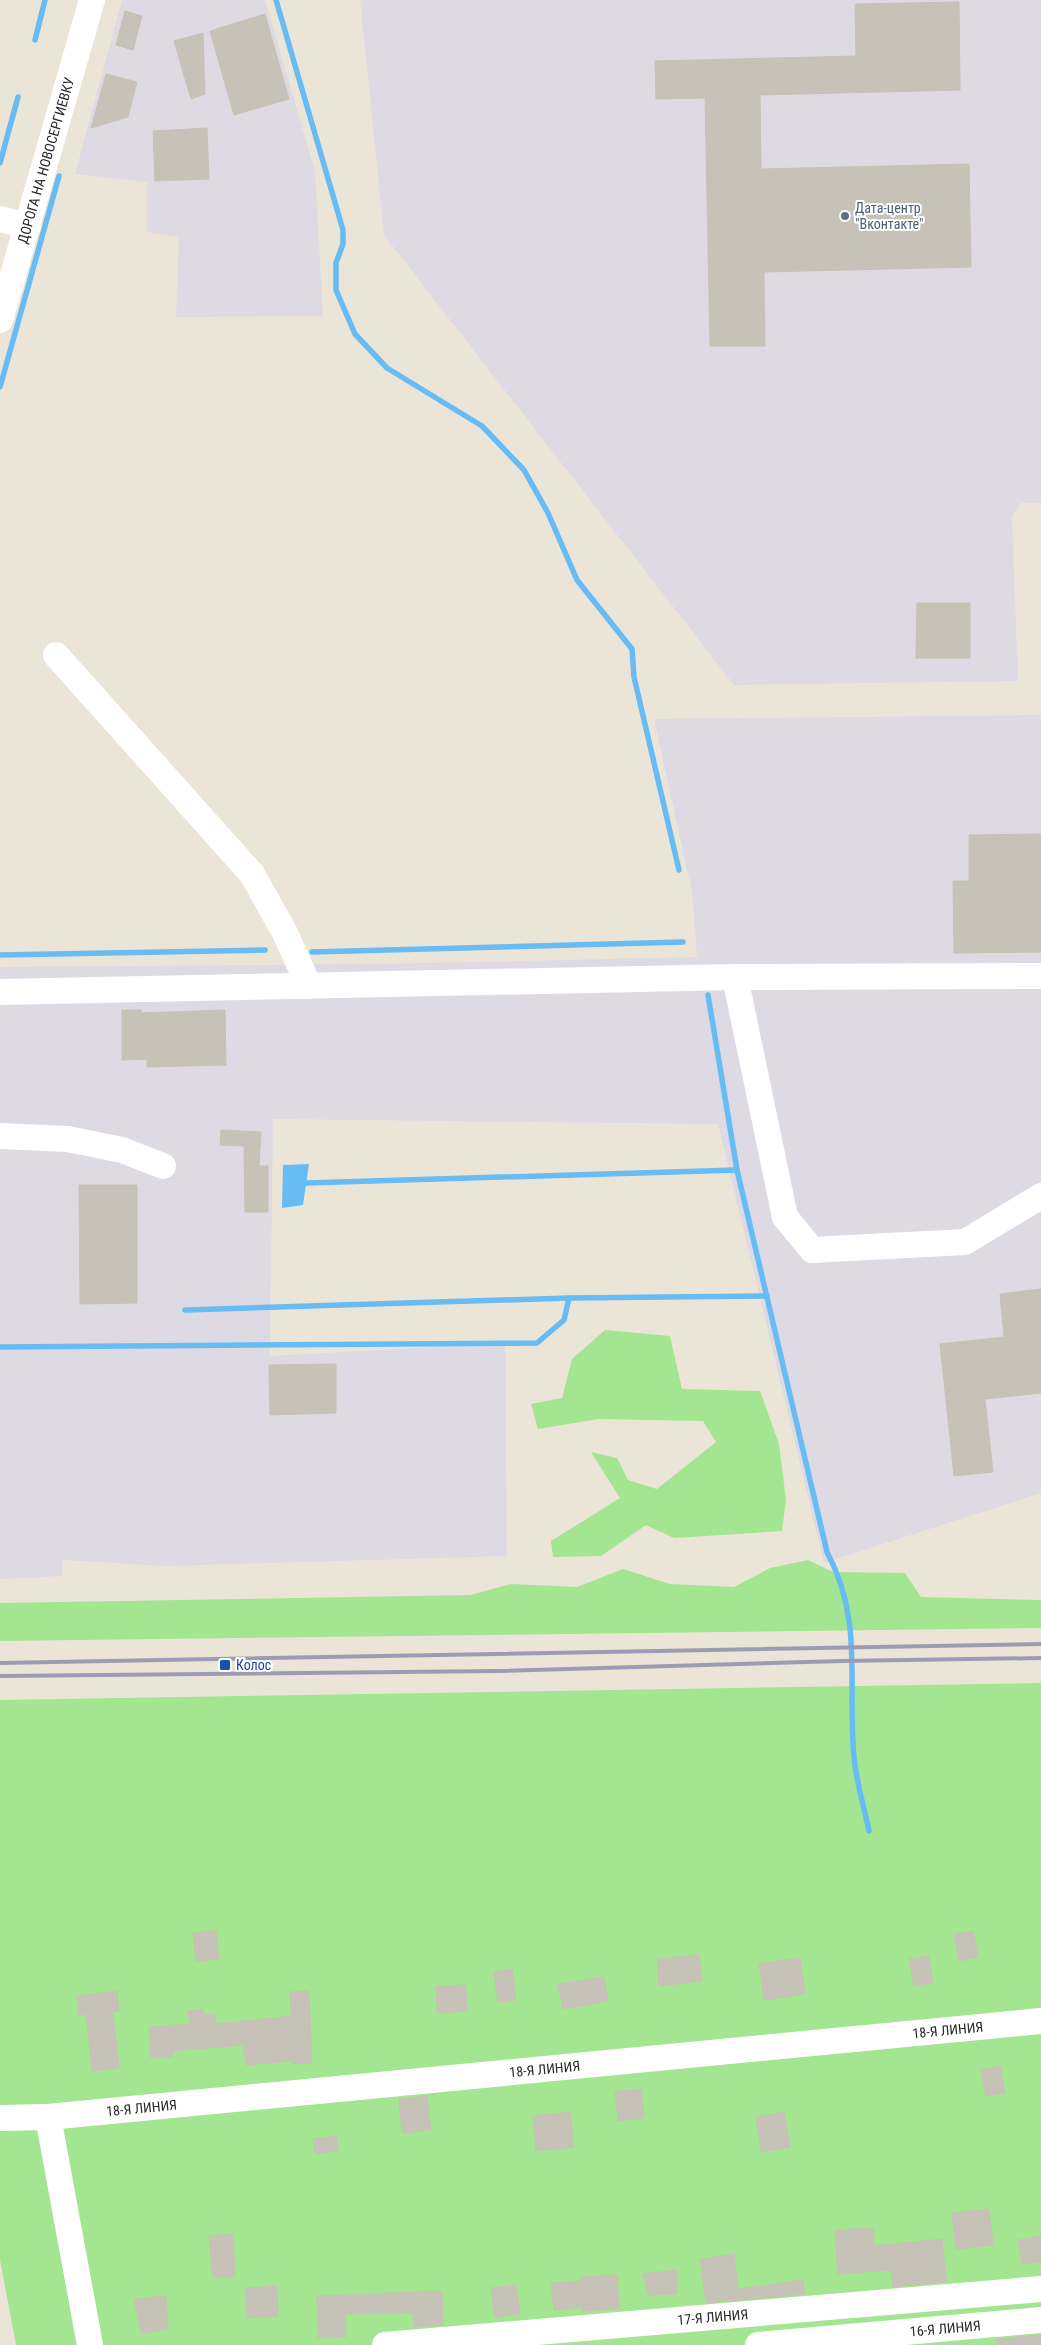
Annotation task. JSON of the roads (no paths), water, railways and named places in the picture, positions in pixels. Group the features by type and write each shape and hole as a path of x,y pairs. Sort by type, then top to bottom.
{"street":[{"name":"ДОРОГА НА НОВОСЕРГИЕВКУ","path":"0,320 92,0"},
{"path":"0,219 28,226"},
{"path":"56,655 252,874 285,933 309,986"},
{"path":"0,992 736,977 1041,976"},
{"path":"736,977 785,1217 812,1250 965,1242 1041,1196"},
{"path":"0,1136 68,1139 122,1150 163,1166"},
{"name":"18-Я ЛИНИЯ","path":"0,2118 48,2117 1041,2020"},
{"path":"48,2117 90,2345"},
{"name":"17-Я ЛИНИЯ","path":"385,2345 1041,2289"},
{"name":"16-Я ЛИНИЯ","path":"758,2345 1041,2320"}],"water":[{"path":"309,1164 303,1205 282,1208 283,1165"}],"waterway":[{"path":"35,40 45,0"},
{"path":"276,0 343,230 343,244 336,263 336,290 355,334 387,368 482,426 524,470 548,513 577,580 632,649 634,677 679,870"},
{"path":"0,163 18,97"},
{"path":"0,387 59,176"},
{"path":"312,952 683,942"},
{"path":"0,955 265,950"},
{"path":"708,995 737,1170 827,1552 846,1603 852,1653 854,1757 858,1785 869,1831"},
{"path":"306,1183 737,1170"},
{"path":"0,1347 537,1343 564,1320 569,1298 767,1296"},
{"path":"185,1310 569,1298"}],"railway":[{"path":"0,1663 1041,1644"},
{"path":"0,1676 498,1671 842,1661 1041,1658"}],"place":[{"name":"Дата-центр \"Вконтакте\"","path":"845,216"},
{"name":"Колос","path":"225,1665"}]}
